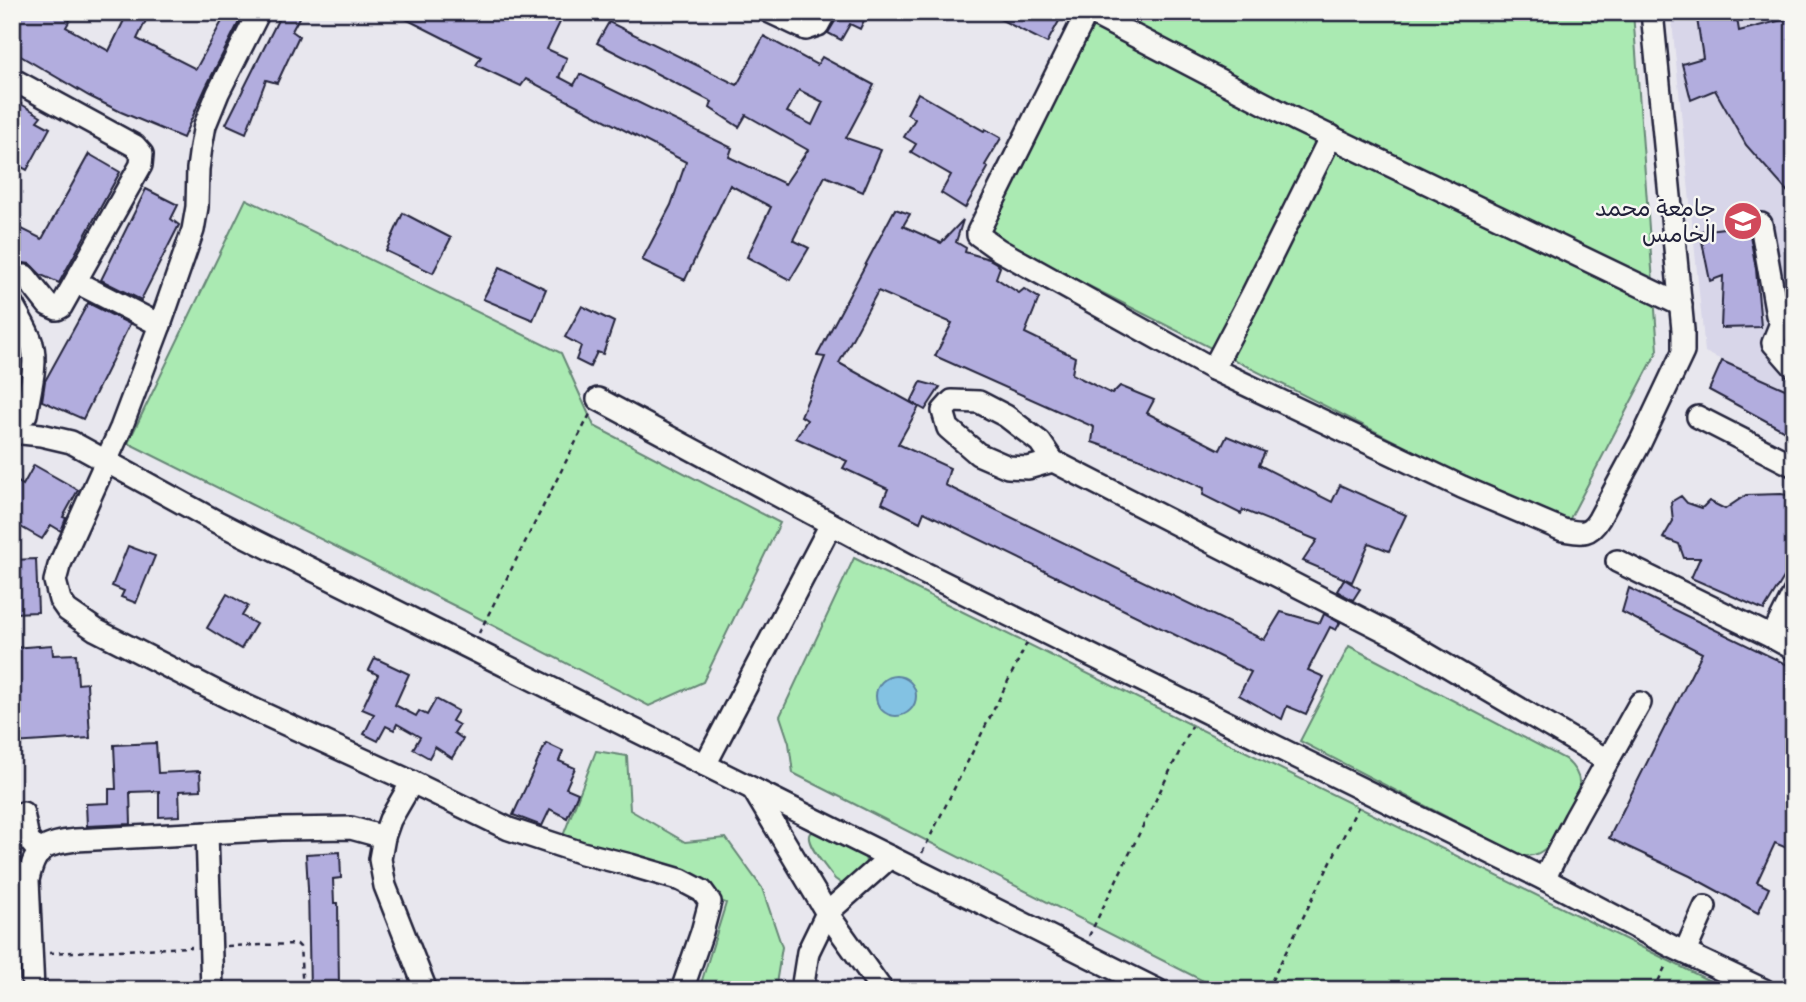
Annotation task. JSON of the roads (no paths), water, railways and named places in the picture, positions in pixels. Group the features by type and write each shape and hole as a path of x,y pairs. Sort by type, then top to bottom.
{"street":[{"path":"259,12 205,125 193,230 121,428 59,566 55,581 60,600 67,610 96,630 231,699 509,829 681,880 702,891 710,902 682,990"},
{"path":"770,12 807,29 818,25 825,12"},
{"path":"1652,12 1681,305 1684,345 1640,443 1591,530 1581,533 1563,530 1462,487 1213,369 999,250 977,235 1088,12 1331,136 1681,305"},
{"path":"12,79 135,146 142,155 141,165 64,303 57,309 48,305 25,276"},
{"path":"1213,369 1331,136"},
{"path":"1761,224 1777,315 1781,323 1773,342 1794,367"},
{"path":"76,282 160,325"},
{"path":"12,304 27,330 33,345 34,358 19,414 44,421 59,430 71,442"},
{"path":"598,399 1033,628 1764,990"},
{"path":"1053,461 1028,468 1008,467 978,454 948,428 943,411 952,401 979,402 1006,416 1040,442 1053,461 1403,640 1607,760"},
{"path":"1698,417 1794,466"},
{"path":"12,432 71,442 208,517 1157,990"},
{"path":"705,765 831,524"},
{"path":"1617,561 1794,649"},
{"path":"1772,637 1794,593"},
{"path":"1544,879 1640,703"},
{"path":"412,782 390,820 380,859 381,872 426,990"},
{"path":"753,789 827,913 882,990"},
{"path":"23,813 28,839 40,853"},
{"path":"33,990 28,880 32,863 46,846 65,842 281,829 351,828 384,837"},
{"path":"207,833 212,990"},
{"path":"802,990 808,952 827,913 890,857"},
{"path":"1679,950 1706,907"}],"water":[{"path":"896,676 910,682 916,696 910,710 896,716 882,710 876,696 882,682"}],"place":[{"name":"جامعة محمد الخامس","path":"1743,221"}]}
